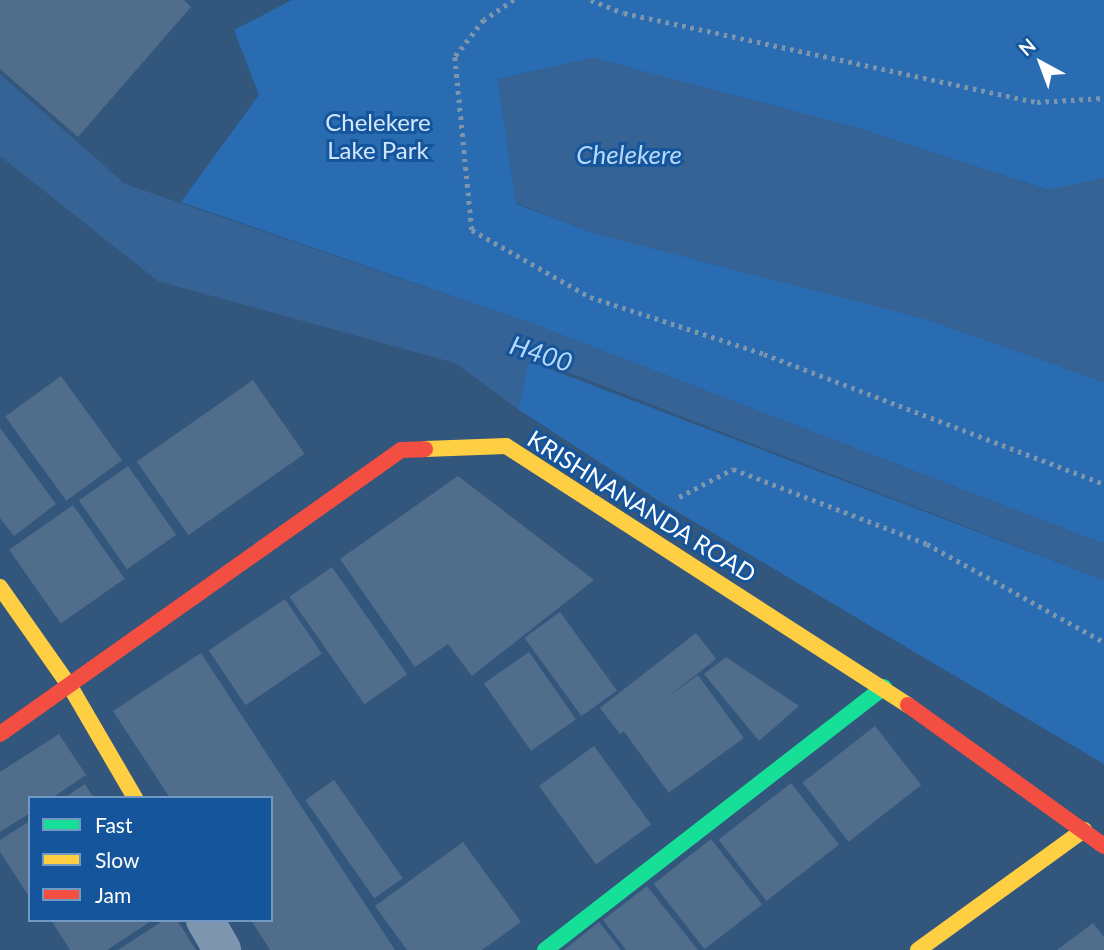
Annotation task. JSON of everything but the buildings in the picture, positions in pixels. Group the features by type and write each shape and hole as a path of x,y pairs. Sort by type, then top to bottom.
{"street":[{"name":"KRISHNANANDA ROAD","path":"0,734 71,688 401,450 506,446 884,687 1104,846"},
{"path":"0,587 71,688 134,796"},
{"path":"545,950 884,687"},
{"path":"918,950 1084,830"},
{"path":"206,922 222,950"}],"path":[{"path":"514,0 484,20 454,57 472,230 590,297 764,354 1104,484"},
{"path":"591,0 624,13 1037,102 1104,98"},
{"path":"647,536 682,493 733,469 927,544 1104,642"}],"green space":[{"name":"Chelekere Lake Park","path":"292,0 1104,0 1104,178 1049,190 854,127 593,58 498,79 516,204 597,234 926,319 1104,382 1104,544 536,325 181,202 259,95 234,30"},
{"path":"529,361 1104,580 1104,764 659,501 518,409"}],"water":[{"name":"Chelekere","path":"593,58 854,127 1048,190 1104,178 1104,382 926,319 597,234 516,203 498,79"},
{"name":"H400","path":"0,74 125,184 536,325 1104,544 1104,580 552,366 529,361 518,409 455,363 158,281 0,156"}],"traffic: fast":[{"path":"545,950 884,687"}],"traffic: slow":[{"path":"425,449 506,446 908,705"},
{"path":"0,587 71,688 134,796"},
{"path":"918,950 1084,830"}],"traffic: jam":[{"path":"0,734 401,450 425,449"},
{"path":"908,705 1104,846"}]}
